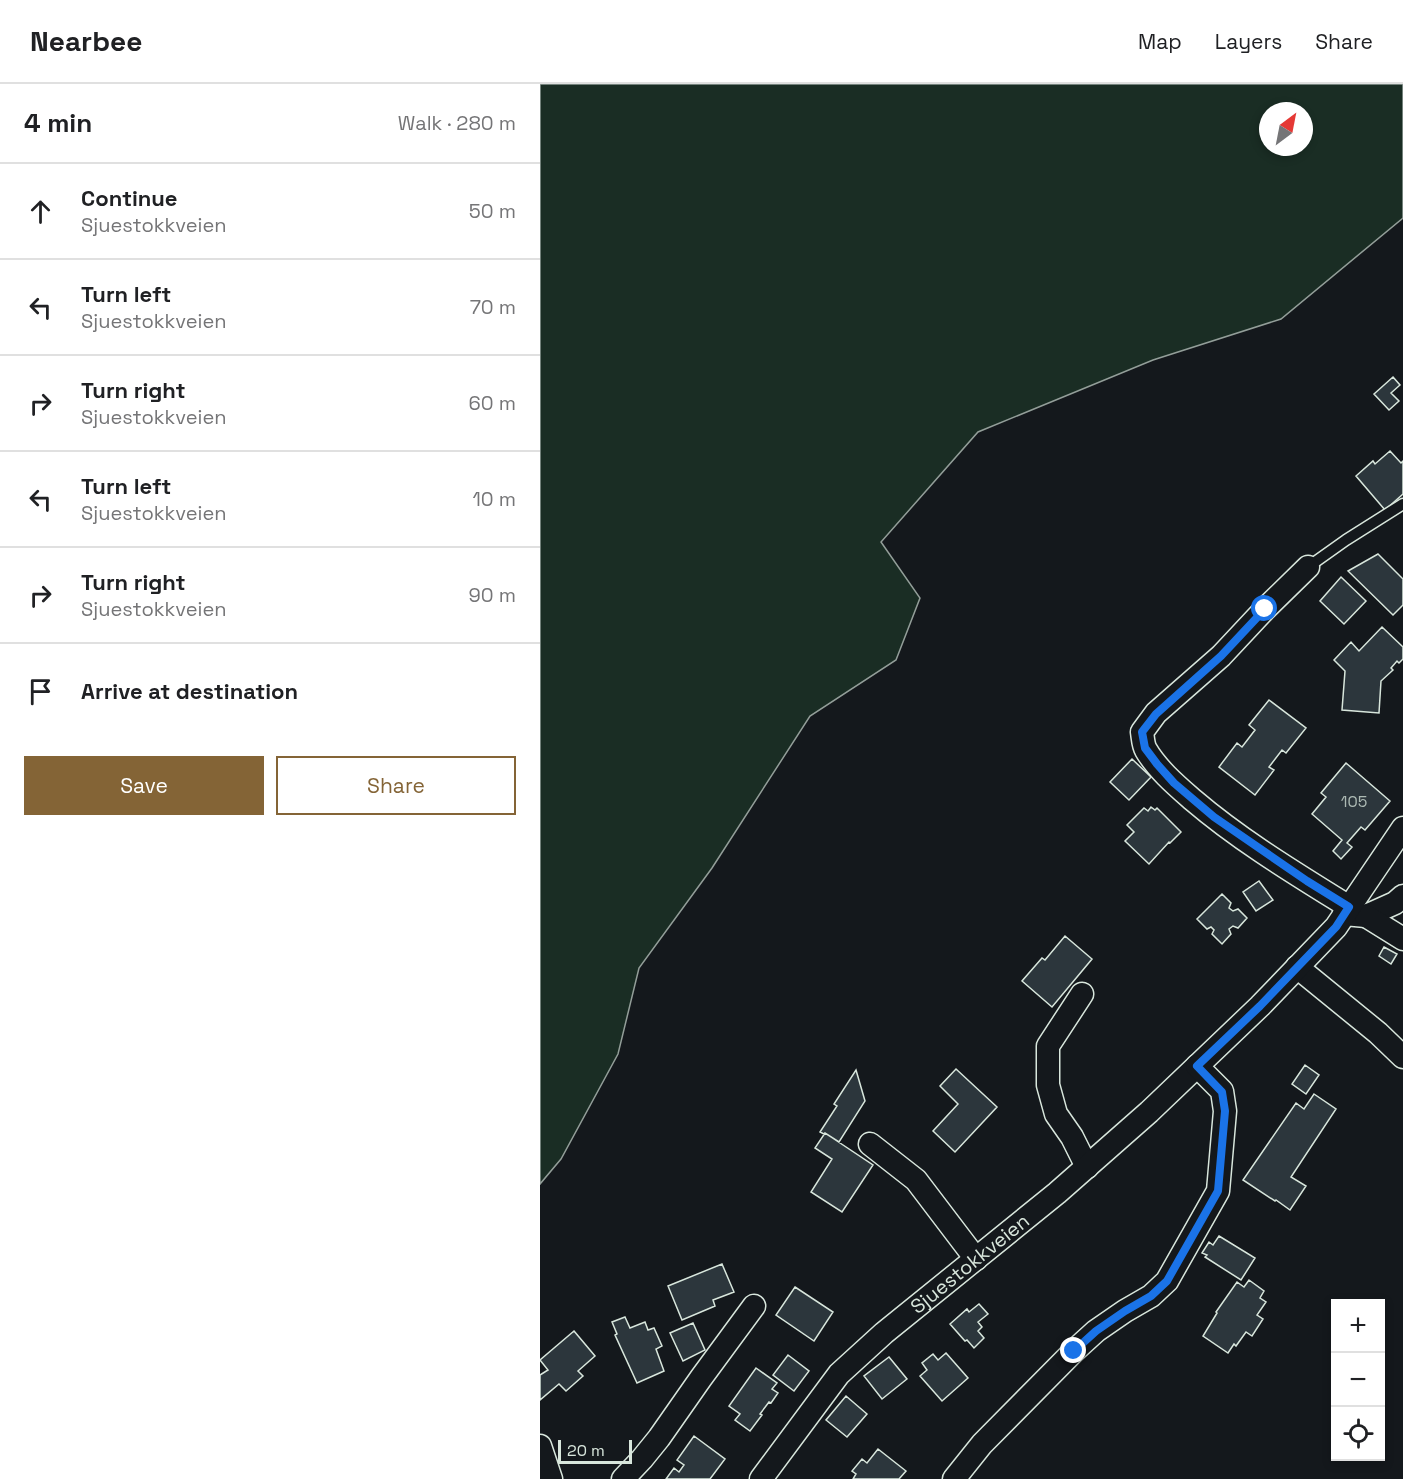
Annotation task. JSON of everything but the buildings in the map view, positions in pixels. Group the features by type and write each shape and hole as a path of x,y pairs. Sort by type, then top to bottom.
{"street":[{"path":"1308,567 1221,656 1156,714 1142,732 1145,748 1174,783 1214,817 1353,912 1403,939"},
{"name":"Sjuestokkveien","path":"761,1479 839,1374 884,1333 1058,1193 1149,1112 1260,1006 1353,912 1403,828"},
{"name":"Sjuestokkveien","path":"1353,912 1395,903 1403,896"},
{"path":"1297,967 1378,1033 1403,1057"},
{"path":"1082,994 1048,1046 1048,1085 1056,1114 1072,1137 1087,1167"},
{"path":"954,1479 982,1444 1074,1351 1096,1331 1151,1296 1167,1281 1218,1191 1225,1111 1222,1092 1197,1066"},
{"path":"870,1144 916,1180 976,1259"},
{"path":"623,1479 659,1438 754,1306"},
{"path":"540,1446 551,1479"}],"lane":[{"path":"1308,567 1403,504"}],"green space":[{"path":"540,84 1403,84 1403,218 1281,319 1153,360 978,432 881,542 920,598 896,660 810,716 712,868 639,968 618,1054 561,1159 540,1184"}],"route":[{"path":"1074,1351 1096,1331 1151,1296 1167,1281 1218,1191 1225,1111 1222,1092 1197,1066 1260,1006 1336,927 1349,907 1214,817 1174,783 1145,748 1142,732 1156,714 1221,656 1265,609"}]}
